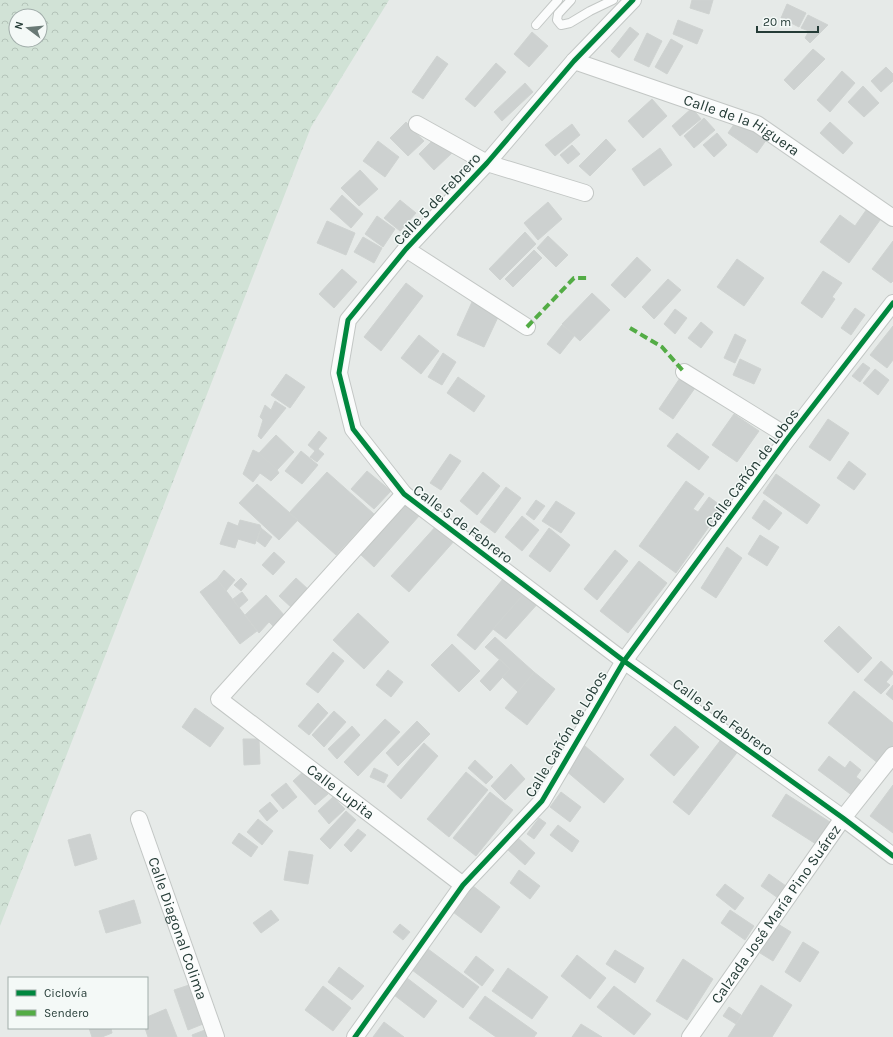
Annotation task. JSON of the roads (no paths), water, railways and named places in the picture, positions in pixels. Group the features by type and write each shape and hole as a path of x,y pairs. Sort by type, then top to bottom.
{"street":[{"name":"Calle 5 de Febrero","path":"633,0 574,61 487,163 406,249 348,320 339,372 353,429 404,494 624,661 843,818 893,856"},
{"name":"Calle de la Higuera","path":"574,61 757,124 893,218"},
{"path":"417,124 487,163 586,193"},
{"path":"406,249 527,327"},
{"name":"Calle Cañón de Lobos","path":"355,1037 463,885 542,801 624,661 789,437 893,303"},
{"path":"684,372 789,437"},
{"name":"Calle 5 de Febrero","path":"219,699 404,494"},
{"name":"Calle Lupita","path":"219,699 463,885"},
{"name":"Calzada José María Pino Suárez","path":"690,1037 843,818 893,755"},
{"name":"Calle Diagonal Colima","path":"140,819 216,1037"}],"lane":[{"path":"536,25 558,0"},
{"path":"571,0 558,14 557,20 561,25 570,23 590,10 612,0"}]}
